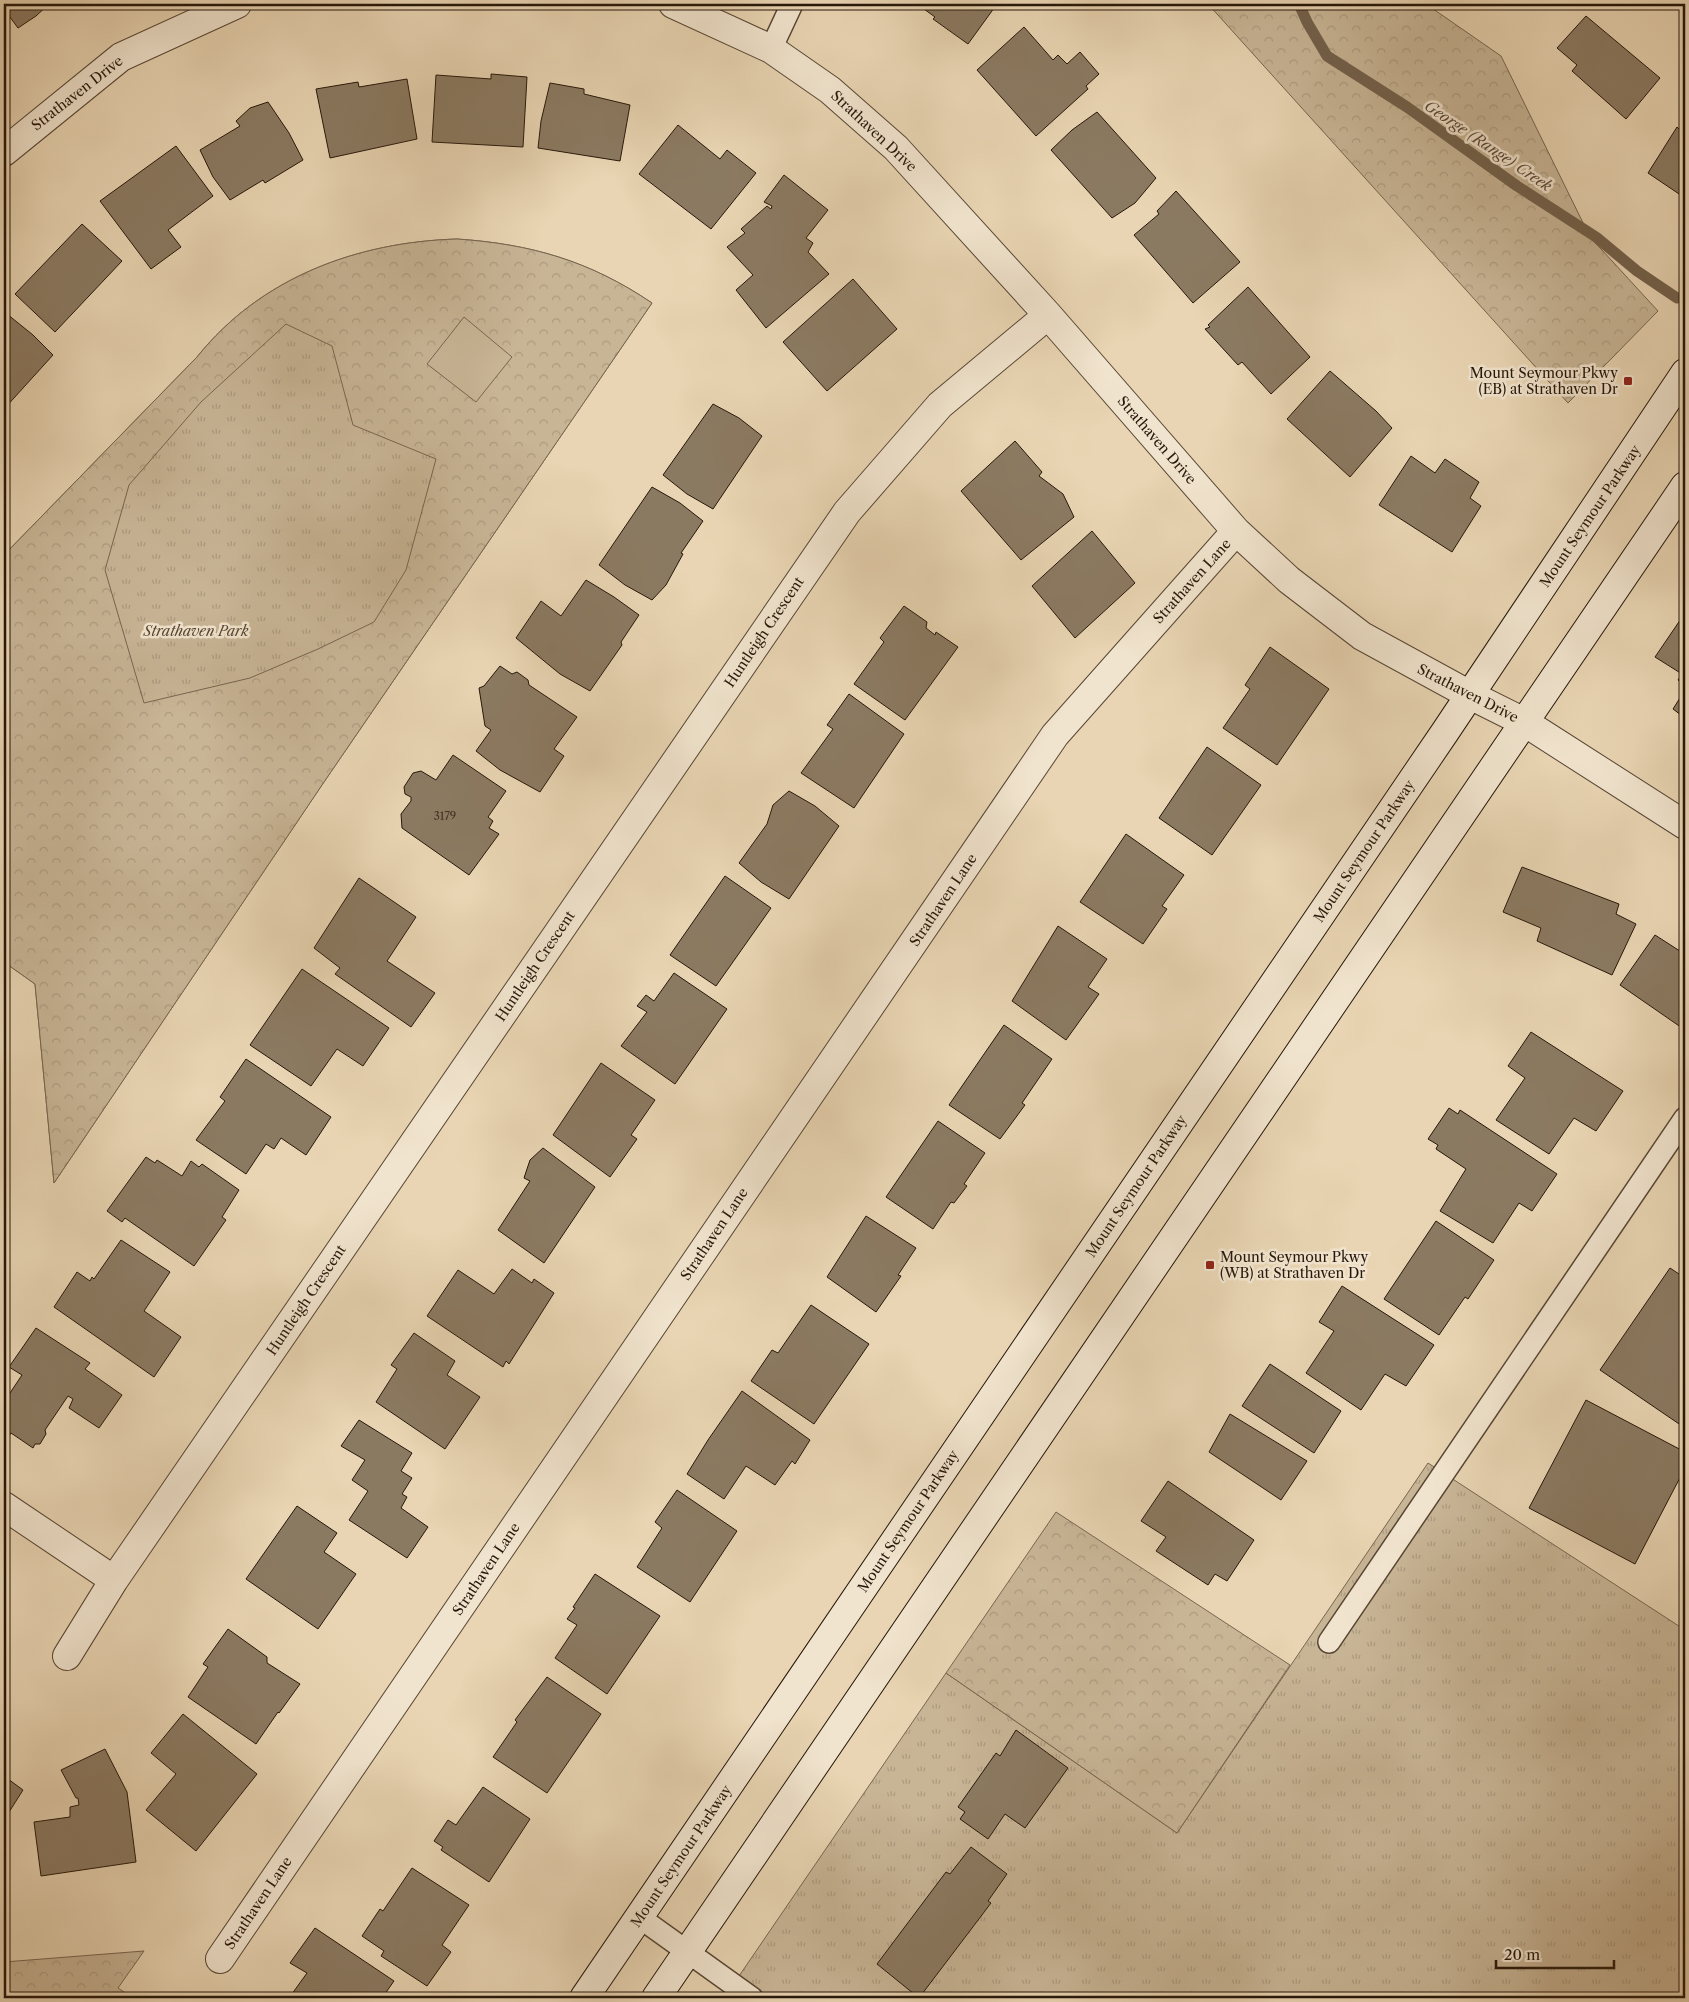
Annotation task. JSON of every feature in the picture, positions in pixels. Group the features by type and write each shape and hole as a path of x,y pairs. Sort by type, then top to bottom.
{"street":[{"name":"Strathaven Drive","path":"4,152 121,57 237,4"},
{"name":"Strathaven Drive","path":"673,4 771,49 830,90 896,148 1048,315 1236,532 1289,580 1362,636 1524,722 1685,825"},
{"name":"Huntleigh Crescent","path":"67,1656 114,1580 847,512 940,405 1048,315"},
{"name":"Mount Seymour Parkway","path":"584,1998 1470,695 1685,373"},
{"path":"656,1998 1685,486"},
{"name":"Strathaven Lane","path":"220,1959 1055,735 1236,532"},
{"path":"4,1506 114,1580"}],"lane":[{"path":"771,49 792,4"},
{"path":"1329,1642 1685,1118"},
{"path":"640,1917 752,1998"}],"green space":[{"path":"1208,4 1426,4 1501,56 1590,237 1658,311 1568,403"},
{"name":"Strathaven Park","path":"457,239 510,245 559,257 606,276 652,303 324,782 54,1183 35,984 4,962 4,555 222,329 251,305 281,285 314,269 348,257 384,247"},
{"name":"Strathaven Park","path":"457,239 484,241 535,250 559,257 606,276 652,303 324,782 54,1183 35,984 4,962 4,555 222,329 251,305 281,285 314,269 384,247","holes":["286,324 332,346 353,425 436,459 406,570 374,622 318,649 250,678 144,703 105,570 129,485 201,402"]},
{"path":"464,317 512,357 476,402 427,364"},
{"path":"1428,1463 1685,1630 1685,1998 724,1998 946,1673 1177,1833"},
{"path":"1056,1512 1290,1665 1177,1833 946,1673"},
{"path":"144,1951 118,1988 133,1998 4,1998 4,1962"}],"building":[{"path":"4,4 49,4 36,16 18,28 4,9"},
{"path":"917,4 997,4 968,44 933,19 935,17"},
{"path":"1586,16 1660,78 1626,119 1572,71 1577,65 1557,48"},
{"path":"1024,27 1053,60 1058,55 1067,64 1080,52 1099,74 1086,86 1088,89 1036,136 977,70"},
{"path":"491,74 527,77 523,147 432,142 436,75 491,79"},
{"path":"407,79 417,139 330,158 316,89 358,82 359,87"},
{"path":"550,83 584,89 584,94 630,105 620,161 538,148 541,121"},
{"path":"268,102 289,133 303,160 265,183 263,180 230,200 213,177 200,150 240,126 236,121 250,108"},
{"path":"1097,112 1156,178 1135,203 1112,218 1051,150 1072,130"},
{"path":"1685,122 1685,198 1648,173 1677,127 1680,130"},
{"path":"678,125 720,159 727,150 756,173 711,229 639,174"},
{"path":"176,146 213,196 168,230 181,247 151,269 100,201"},
{"path":"784,175 828,210 806,238 813,243 808,252 829,274 766,328 736,290 753,275 727,247 745,233 741,229 767,206 771,209 772,206 764,202"},
{"path":"1176,191 1240,262 1193,303 1134,235 1159,214 1157,211"},
{"path":"82,224 122,261 55,332 15,294"},
{"path":"853,279 897,329 827,391 783,342"},
{"path":"1248,287 1310,357 1271,394 1242,362 1238,365 1205,329 1210,327 1208,325"},
{"path":"7,314 33,335 53,355 4,409 4,316"},
{"path":"1330,371 1376,411 1392,428 1350,477 1287,419"},
{"path":"713,404 739,418 762,436 713,509 687,494 663,475"},
{"path":"1015,441 1042,472 1039,476 1063,494 1074,517 1021,560 961,491"},
{"path":"1411,456 1435,473 1445,459 1479,482 1470,498 1481,506 1452,552 1379,505"},
{"path":"652,487 680,503 703,521 681,553 683,554 666,585 652,600 625,585 599,565"},
{"path":"1092,531 1135,583 1075,638 1032,586"},
{"path":"586,580 639,615 621,642 622,645 590,691 560,674 516,638 541,601 561,616"},
{"path":"904,606 927,622 926,628 935,635 936,632 958,647 905,720 854,684 884,642 880,638"},
{"path":"1685,613 1685,685 1678,680 1682,674 1655,657"},
{"path":"1270,647 1329,689 1277,765 1223,728 1250,689 1245,685"},
{"path":"500,666 512,674 517,672 528,680 529,685 577,717 554,749 564,756 540,792 500,770 476,751 491,730 485,726 479,688 484,686"},
{"path":"1685,690 1685,718 1673,709"},
{"path":"849,694 904,734 854,808 801,773 833,729 827,725"},
{"path":"1207,747 1261,785 1212,855 1159,818"},
{"path":"453,755 506,791 488,817 493,821 489,828 499,834 469,875 402,828 401,814 411,801 411,797 405,794 404,787 413,773 421,771 436,780"},
{"path":"789,791 815,806 839,826 789,899 761,882 739,863 767,824 773,805"},
{"path":"1126,834 1184,875 1162,906 1167,909 1143,944 1080,902"},
{"path":"1522,867 1619,904 1616,914 1636,924 1612,975 1537,941 1541,928 1503,912"},
{"path":"725,876 771,908 716,986 670,955"},
{"path":"359,878 416,917 387,961 435,993 411,1027 335,974 340,968 314,948"},
{"path":"1058,926 1107,959 1088,987 1099,994 1066,1040 1012,1001"},
{"path":"1655,935 1683,953 1685,948 1685,1030 1620,985"},
{"path":"302,969 389,1028 363,1066 337,1049 311,1086 250,1045"},
{"path":"674,973 727,1009 675,1084 621,1046 647,1012 637,1006 646,995 654,1001"},
{"path":"1004,1025 1052,1059 1022,1103 1025,1105 1000,1139 949,1105"},
{"path":"1531,1032 1623,1091 1596,1131 1574,1118 1549,1154 1496,1120 1525,1078 1508,1066"},
{"path":"246,1059 331,1117 306,1155 281,1138 274,1149 266,1144 246,1174 196,1140 225,1101 220,1097"},
{"path":"601,1063 655,1100 631,1135 637,1139 610,1177 553,1135"},
{"path":"1449,1108 1458,1114 1460,1110 1557,1174 1532,1211 1519,1203 1493,1243 1440,1211 1466,1169 1436,1149 1438,1145 1428,1139"},
{"path":"938,1121 985,1153 964,1184 967,1186 954,1203 951,1202 933,1229 886,1197"},
{"path":"543,1148 595,1187 544,1263 498,1230 530,1181 524,1178 530,1160"},
{"path":"146,1157 155,1163 157,1160 182,1176 191,1161 199,1167 202,1164 239,1190 222,1217 226,1220 194,1266 125,1218 122,1222 107,1211"},
{"path":"866,1216 916,1248 898,1275 901,1276 876,1312 827,1277"},
{"path":"1436,1221 1494,1260 1468,1299 1465,1297 1439,1335 1384,1299"},
{"path":"121,1240 170,1272 144,1311 181,1337 154,1377 54,1307 77,1272 90,1281 92,1277 94,1279"},
{"path":"1670,1268 1685,1278 1685,1428 1600,1370"},
{"path":"512,1269 532,1283 534,1279 554,1293 509,1364 506,1361 503,1367 427,1316 458,1270 494,1294"},
{"path":"1342,1286 1434,1345 1406,1386 1385,1374 1361,1410 1306,1373 1334,1331 1319,1322"},
{"path":"811,1305 869,1344 814,1424 751,1381 772,1350 778,1353"},
{"path":"36,1328 90,1363 85,1369 122,1395 99,1428 69,1408 73,1399 68,1396 45,1430 46,1434 40,1444 35,1444 33,1448 11,1433 9,1436 4,1432 4,1402 22,1375 9,1367"},
{"path":"414,1333 455,1361 447,1375 480,1397 445,1449 376,1402 397,1369 391,1365"},
{"path":"1270,1364 1341,1411 1314,1453 1242,1406"},
{"path":"742,1391 810,1440 795,1464 792,1461 775,1485 746,1466 724,1499 687,1474"},
{"path":"1586,1400 1685,1452 1685,1468 1635,1564 1529,1508"},
{"path":"1230,1414 1307,1461 1281,1500 1209,1452"},
{"path":"359,1420 412,1453 401,1471 412,1478 402,1494 407,1497 401,1508 428,1527 407,1558 349,1520 368,1491 352,1480 365,1460 341,1446"},
{"path":"1168,1481 1254,1540 1227,1581 1215,1574 1208,1585 1156,1551 1166,1537 1141,1521"},
{"path":"677,1490 737,1531 690,1602 637,1567 662,1528 655,1522"},
{"path":"297,1506 337,1533 324,1552 356,1574 318,1629 246,1579"},
{"path":"595,1574 660,1616 607,1694 555,1658 577,1625 567,1619"},
{"path":"228,1629 267,1657 267,1663 300,1684 256,1744 188,1697 208,1667 203,1664"},
{"path":"547,1677 601,1714 547,1793 493,1757 517,1722 515,1720"},
{"path":"183,1714 257,1774 196,1851 146,1810 176,1774 151,1753"},
{"path":"1016,1730 1068,1768 1025,1828 1005,1814 988,1839 960,1819 965,1812 958,1807 996,1753 1000,1756"},
{"path":"105,1749 127,1792 136,1862 41,1876 34,1822 70,1817 70,1807 79,1805 78,1798 76,1798 61,1770"},
{"path":"4,1776 23,1790 4,1820"},
{"path":"483,1787 530,1819 489,1882 441,1850 443,1847 434,1841 448,1820 456,1825"},
{"path":"971,1847 1007,1874 988,1901 991,1903 919,1998 877,1964 946,1872 950,1874"},
{"path":"412,1868 469,1905 442,1945 451,1952 427,1986 381,1956 384,1951 362,1936 380,1909 383,1911"},
{"path":"315,1928 394,1981 382,1998 289,1998 307,1973 290,1963"}],"waterway":[{"name":"George (Range) Creek","path":"1299,4 1327,56 1407,107 1517,186 1596,237 1637,271 1677,298"}],"place":[{"name":"Mount Seymour Pkwy (EB) at Strathaven Dr","path":"1628,381"},
{"name":"Mount Seymour Pkwy (WB) at Strathaven Dr","path":"1210,1265"}]}
